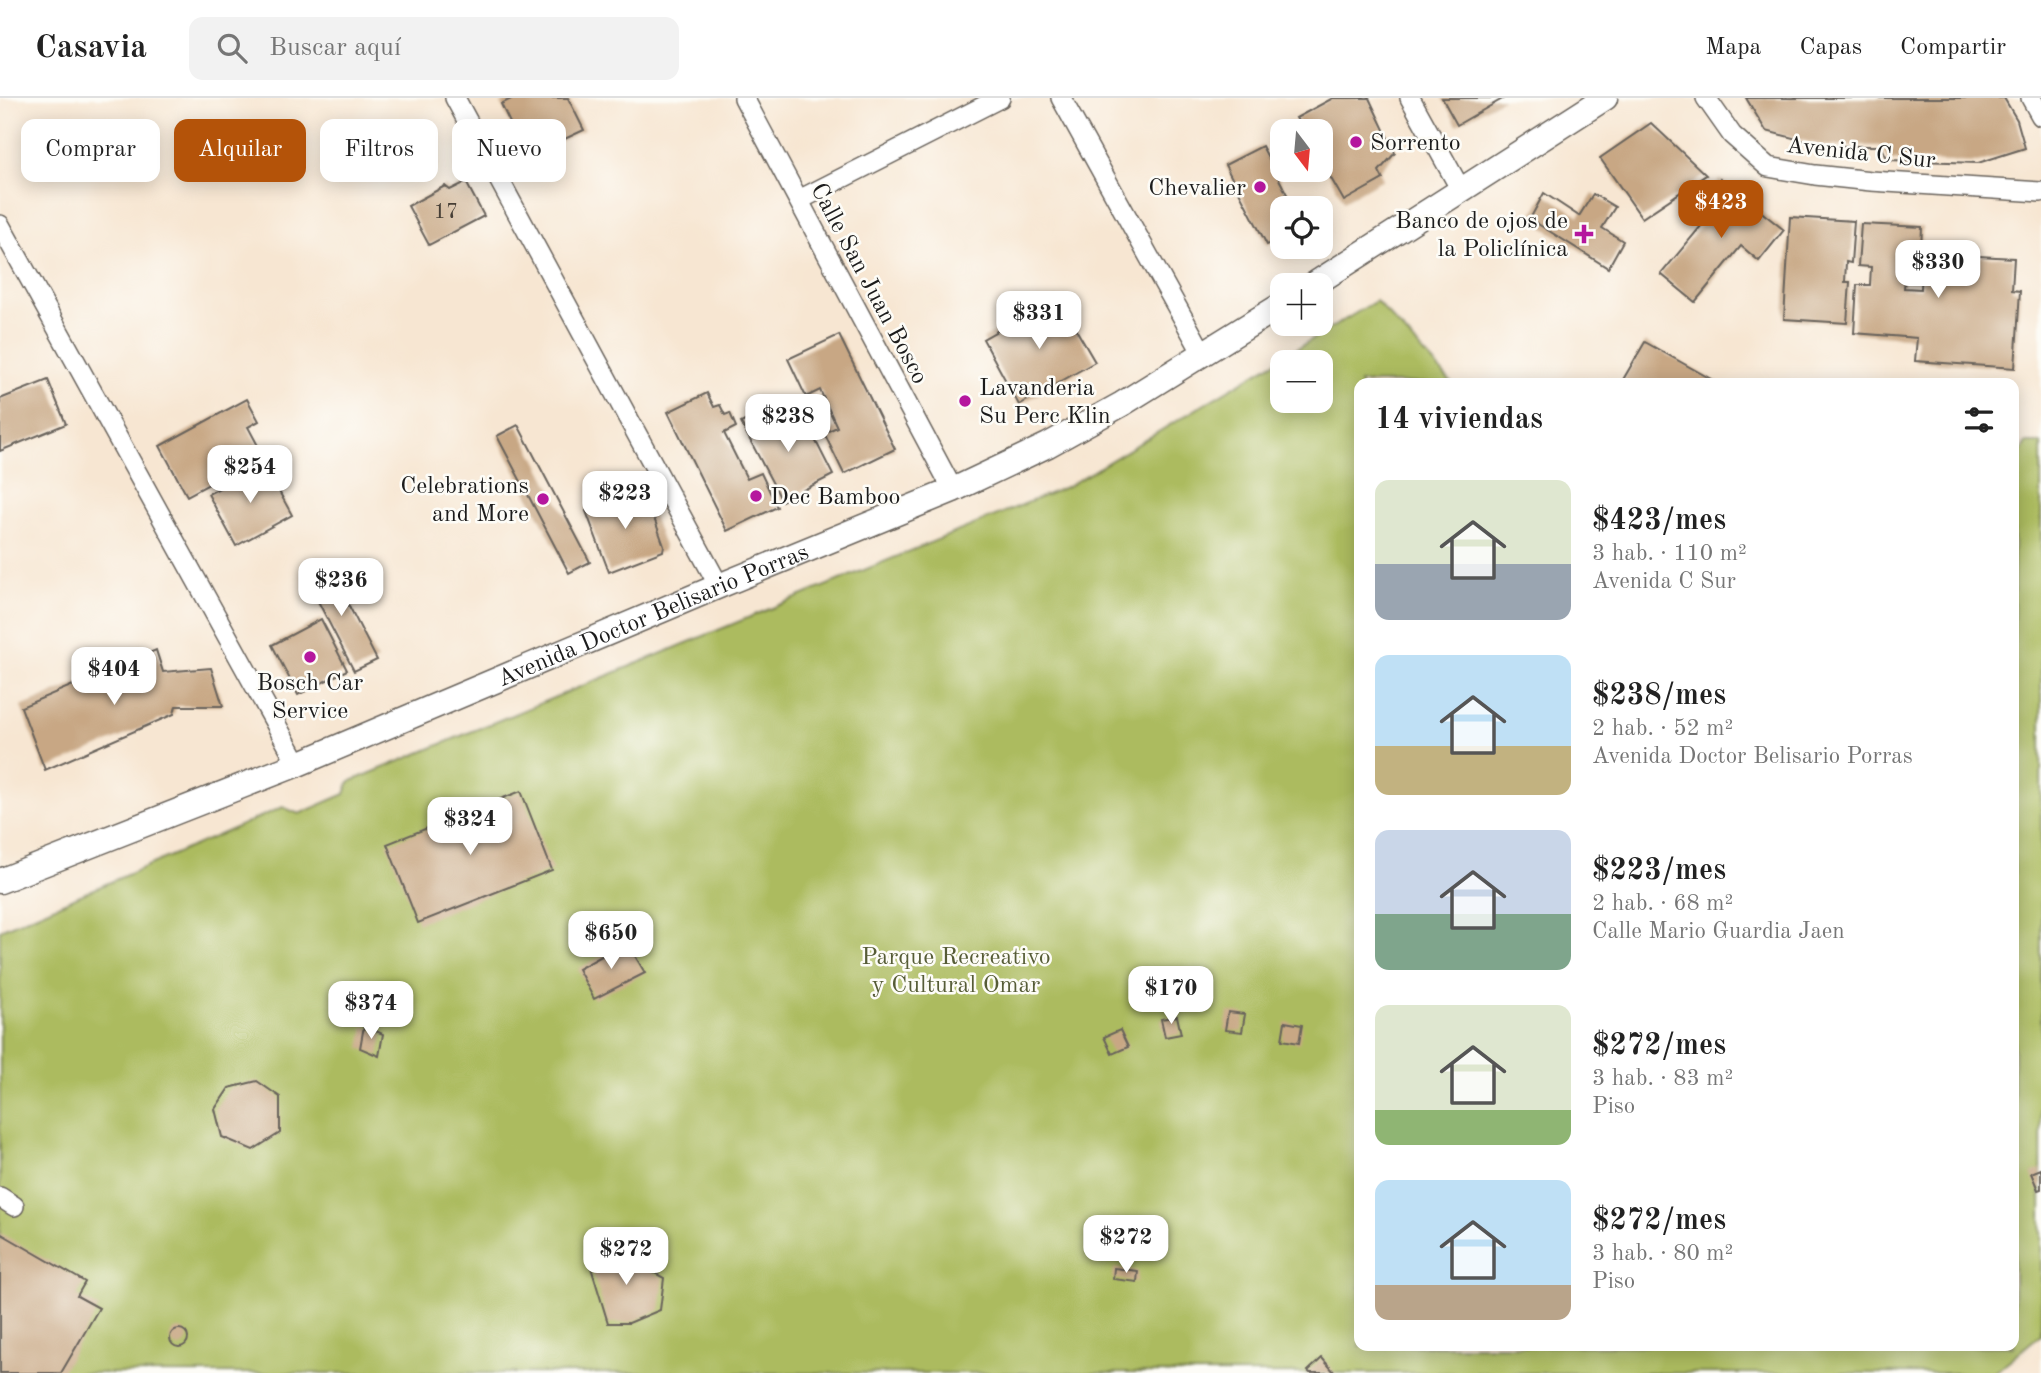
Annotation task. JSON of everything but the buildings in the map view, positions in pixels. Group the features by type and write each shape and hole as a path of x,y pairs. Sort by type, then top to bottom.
{"street":[{"path":"455,98 719,586"},
{"name":"Calle San Juan Bosco","path":"744,98 953,490"},
{"path":"799,200 1000,98"},
{"path":"1061,98 1203,354"},
{"path":"1410,98 1461,192"},
{"path":"1332,273 1605,98"},
{"name":"Avenida C Sur","path":"1706,98 1732,135 1768,167 1871,181 2041,191"},
{"path":"2031,98 2041,116"},
{"path":"1952,187 1984,179 2041,178"},
{"path":"0,225 298,764"},
{"name":"Avenida Doctor Belisario Porras","path":"0,881 298,764 953,490 1048,445 1270,312"}],"green space":[{"name":"Parque Recreativo y Cultural Omar","path":"1376,301 1447,378 1354,378 1354,1351 2019,1351 2019,455 2026,443 2041,443 2041,1334 1994,1373 0,1373 0,930 283,807 299,814 345,794 349,782 1068,486 1270,365 1270,413 1333,413 1333,350 1294,350 1318,336 1333,336 1333,327"}],"place":[{"name":"Sorrento","path":"1356,142"},
{"name":"Chevalier","path":"1260,187"},
{"name":"Banco de ojos de la Policlínica","path":"1584,234"},
{"name":"Lavanderia Su Perc Klin","path":"965,401"},
{"name":"Dec Bamboo","path":"756,496"},
{"name":"Celebrations and More","path":"543,499"},
{"name":"Bosch Car Service","path":"310,657"}]}
